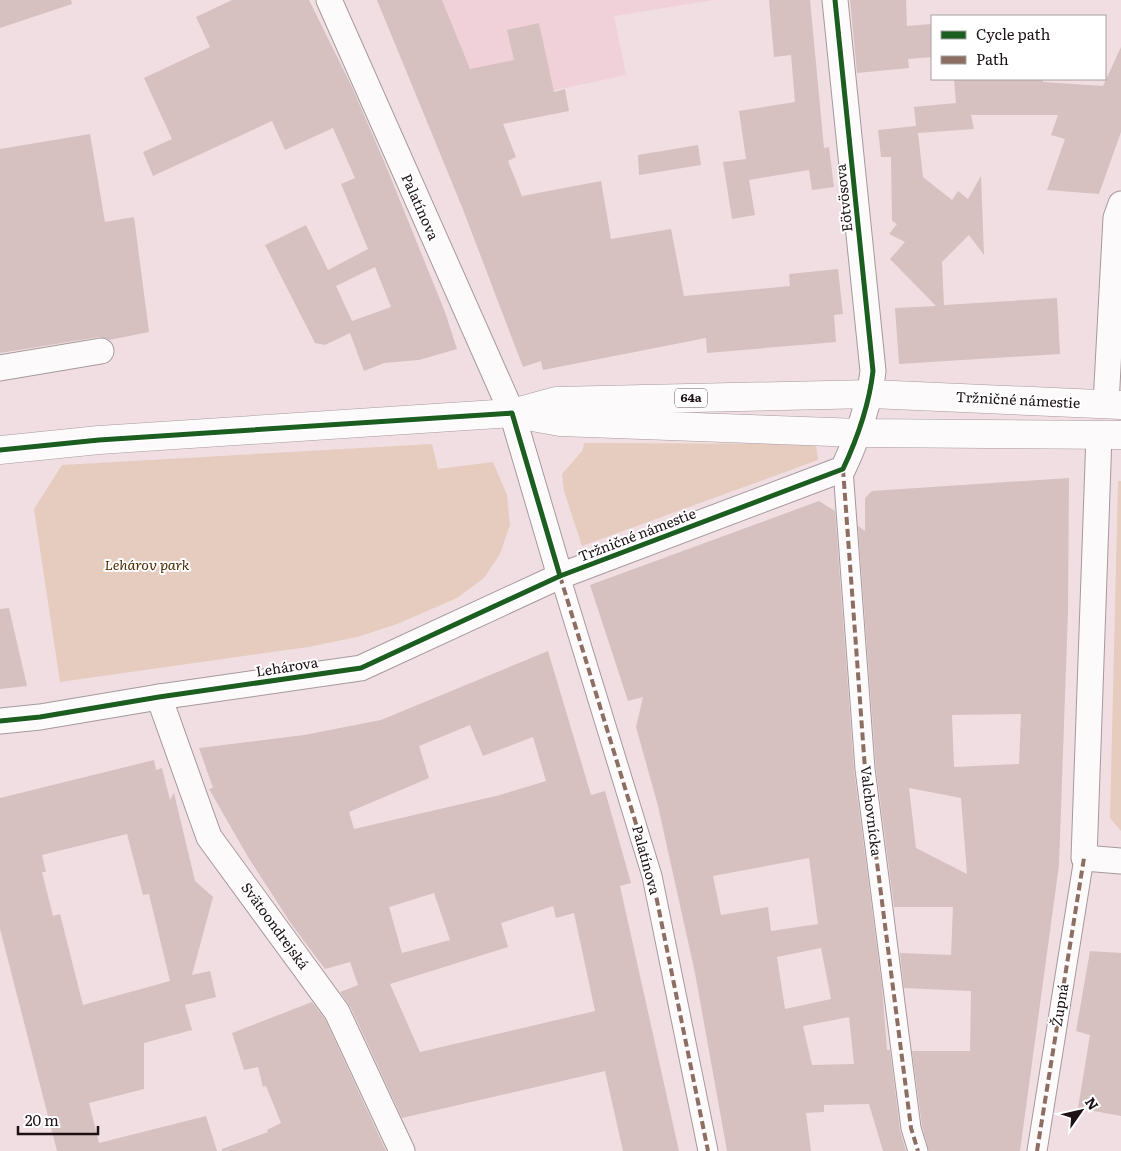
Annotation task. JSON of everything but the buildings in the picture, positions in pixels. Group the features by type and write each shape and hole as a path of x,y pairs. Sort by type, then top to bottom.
{"main road":[{"name":"Tržničné námestie","path":"512,414 556,402 871,394 1113,404"},
{"path":"1110,435 1113,404"},
{"name":"64a","path":"0,450 98,440 512,414 560,422 860,433 1110,435"}],"street":[{"name":"Palatínova","path":"329,0 512,414"},
{"name":"Eötvösova","path":"836,0 873,371 871,394 860,433"},
{"path":"1113,404 1116,218 1121,204"},
{"path":"0,368 101,351"},
{"path":"512,414 560,576"},
{"path":"843,469 860,433"},
{"path":"1110,435 1084,858 1121,861"},
{"name":"Tržničné námestie","path":"560,576 843,469"},
{"name":"Valchovnícka","path":"843,469 865,768 911,1128 918,1151"},
{"name":"Palatínova","path":"560,576 652,876 708,1151"},
{"name":"Lehárova","path":"0,721 40,717 159,697 361,668 560,576"},
{"name":"Svätoondrejská","path":"159,697 209,836 338,1012 402,1151"},
{"name":"Župná","path":"1037,1151 1084,858"}],"shaded area":[{"path":"377,0 714,0 614,16 626,75 426,118"}],"green space":[{"path":"584,443 816,444 818,460 582,546 564,491 562,474 583,450"},
{"name":"Lehárov park","path":"432,444 438,469 493,462 507,495 510,525 500,554 484,578 457,598 397,624 357,637 308,647 60,682 34,509 62,465"},
{"path":"1118,481 1121,481 1121,831 1110,818"}],"marked path":[{"path":"843,469 865,769 911,1128 918,1151"},
{"path":"560,576 652,876 708,1151"},
{"path":"1037,1151 1084,858"}],"cycle path":[{"path":"0,721 40,717 159,697 361,668 560,576 843,469 862,421 869,397 873,371 835,0"},
{"path":"0,450 99,440 512,413 560,576"}]}
